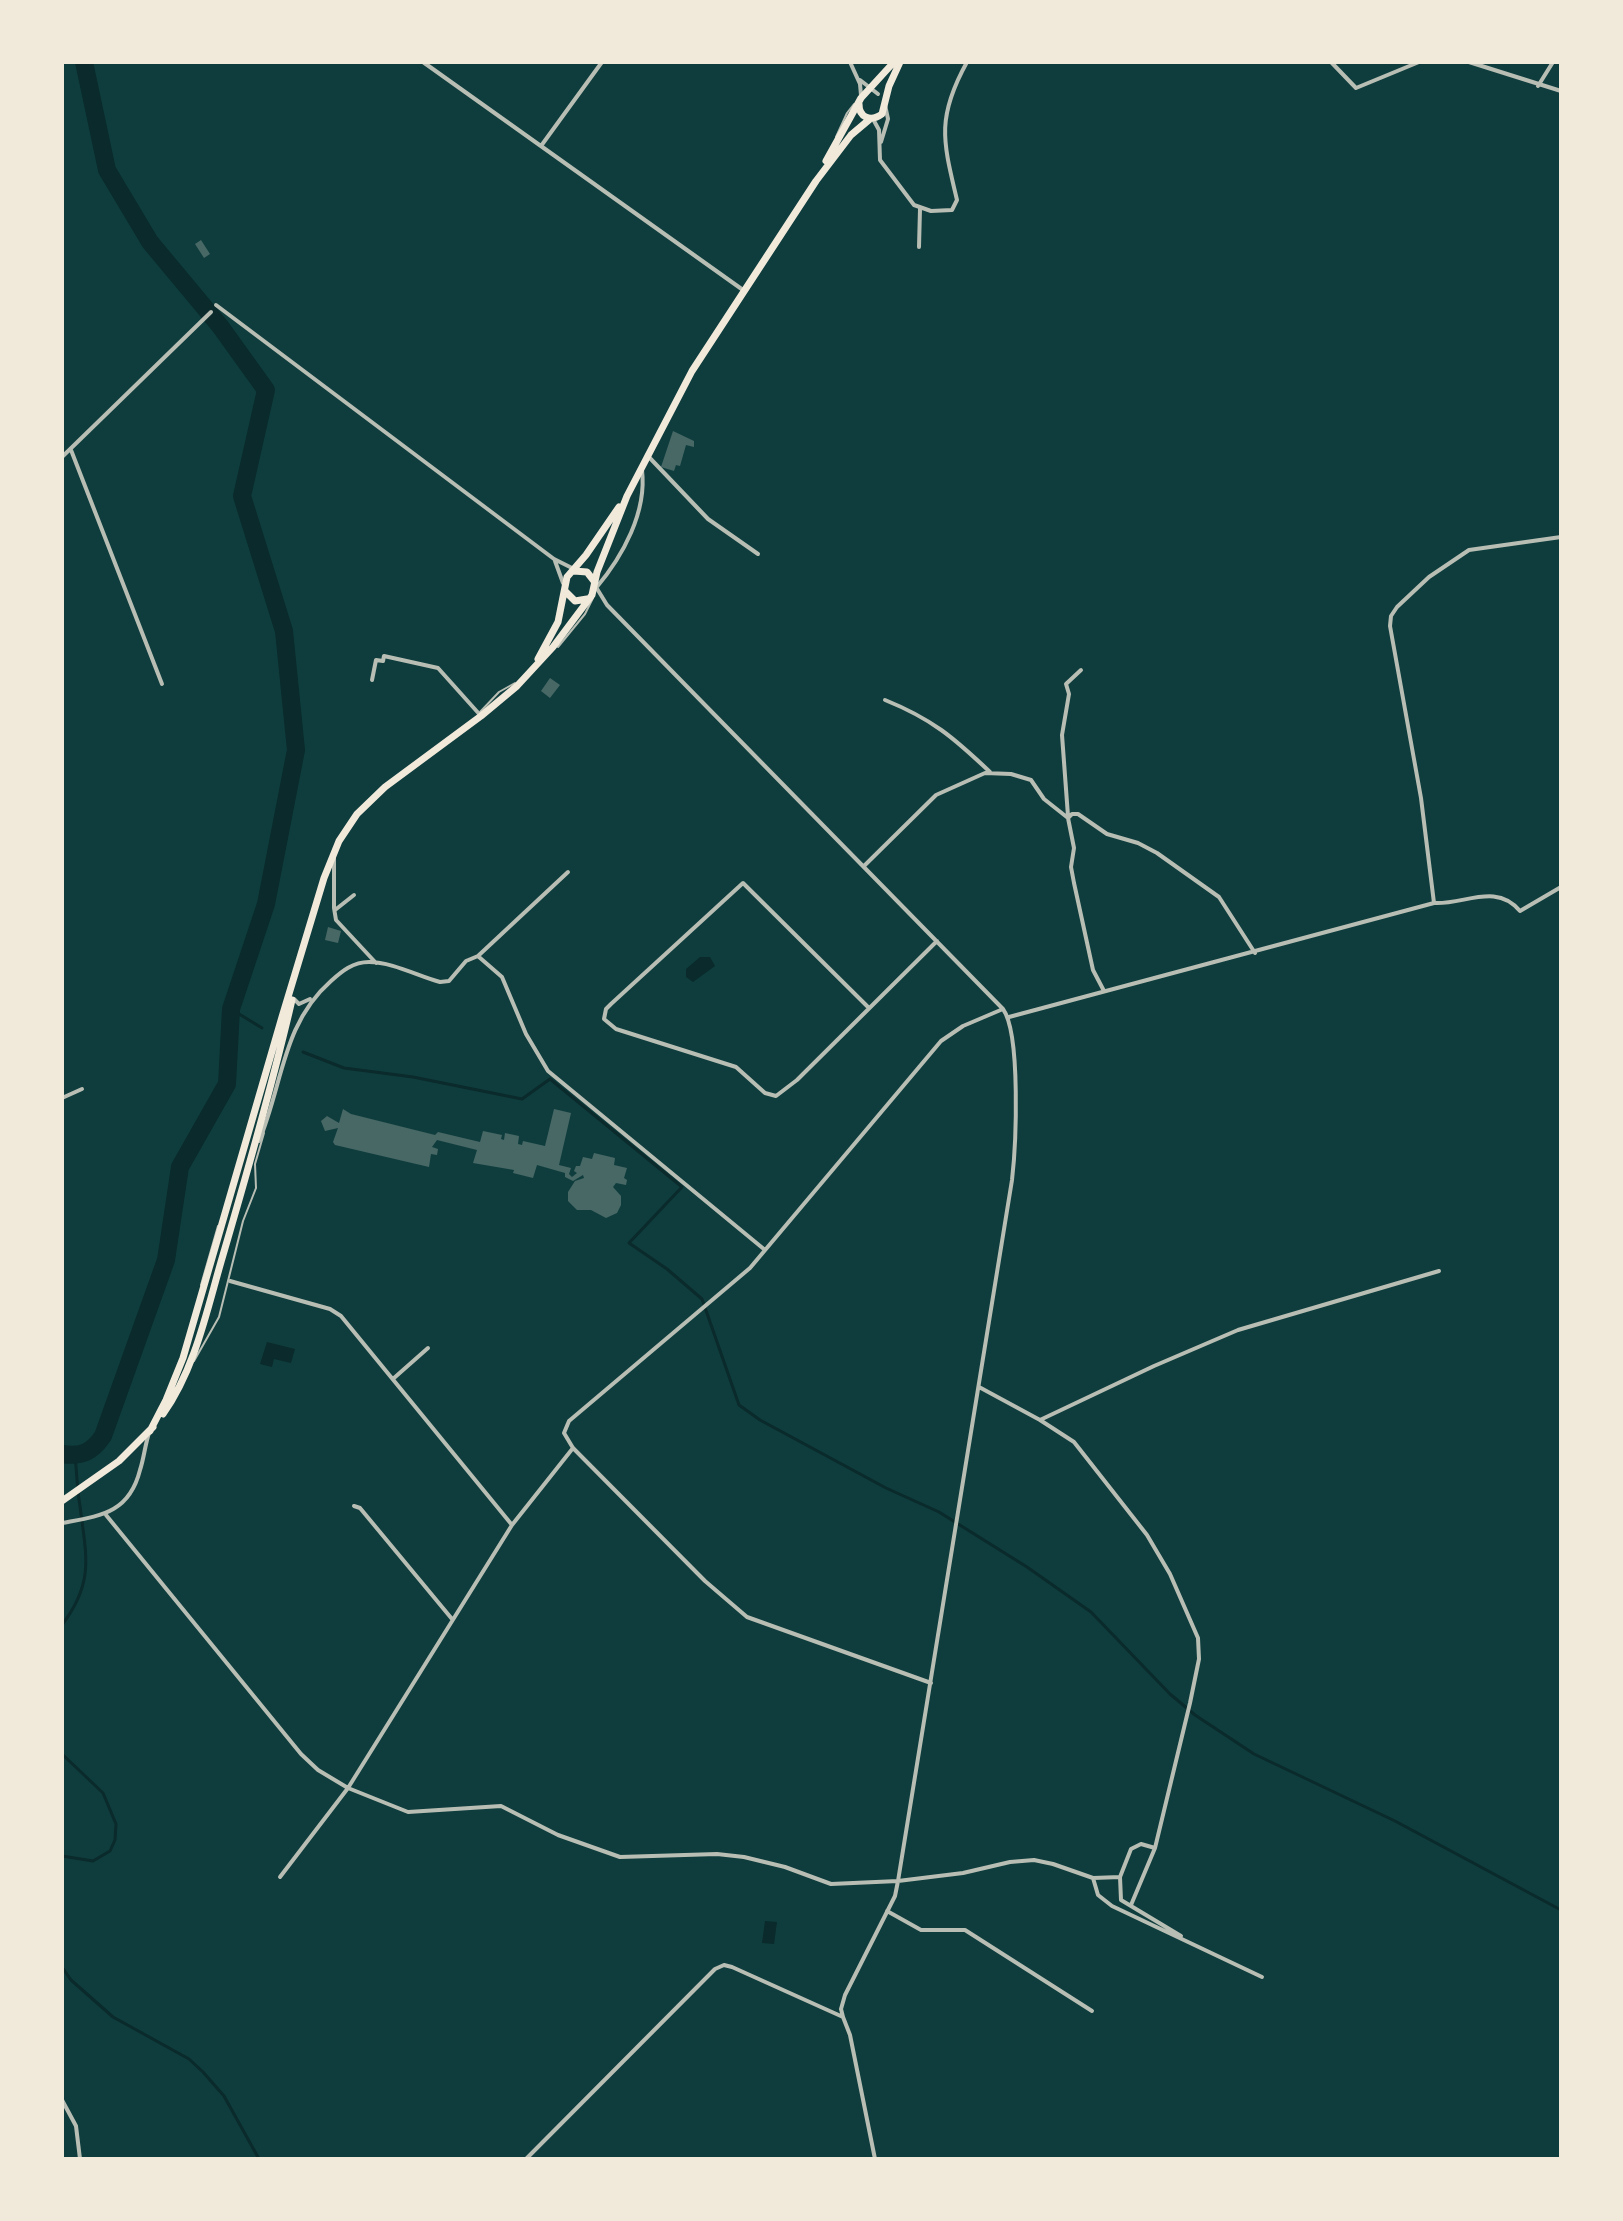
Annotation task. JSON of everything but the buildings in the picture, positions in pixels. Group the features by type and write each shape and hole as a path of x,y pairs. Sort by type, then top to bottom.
{"main road":[{"path":"816,181 866,96 897,62"},
{"path":"150,1431 176,1378 333,852 353,819 374,796 470,724 526,677 588,601 627,496 684,384 816,181 851,135 882,114 897,62"},
{"path":"866,96 885,103"},
{"path":"866,96 861,114 872,119"},
{"path":"526,677 558,622 564,587 627,496"},
{"path":"575,568 590,574 595,587"},
{"path":"564,587 570,599 588,601"},
{"path":"62,1501 132,1450 150,1431 180,1387 195,1350 250,1162 300,964"}],"street":[{"path":"423,62 743,290"},
{"path":"541,146 602,62"},
{"path":"850,62 866,96"},
{"path":"920,209 945,212 956,205 946,157 945,122 948,104 967,62"},
{"path":"1331,62 1356,88 1419,62"},
{"path":"1469,62 1561,91"},
{"path":"1538,86 1553,62"},
{"path":"858,78 866,96"},
{"path":"880,144 888,122 885,103"},
{"path":"872,119 878,127 880,160 920,209 919,247"},
{"path":"216,305 554,559 575,568"},
{"path":"62,457 211,312"},
{"path":"71,450 162,684"},
{"path":"647,455 708,519 758,554"},
{"path":"642,466 644,494 636,518 619,556 595,587 607,605 1003,1009 1009,1017 1013,1037 1014,1161 898,1881 841,2009 850,2035 875,2159"},
{"path":"1434,903 1421,798 1390,626 1391,616 1429,577 1469,550 1561,537"},
{"path":"554,559 564,587"},
{"path":"588,601 607,605"},
{"path":"372,680 376,660 383,661 384,656 432,665 446,675 480,715"},
{"path":"1081,670 1066,684 1069,694 1062,735 1065,807 1074,848 1071,867 1074,883 1093,970 1104,991"},
{"path":"885,700 919,714 953,737 992,773"},
{"path":"864,866 936,795 985,773 1011,774 1031,780 1044,799 1068,818"},
{"path":"1068,818 1078,814 1107,834 1138,843 1182,870 1219,897 1255,953"},
{"path":"333,852 334,912 338,924 376,963"},
{"path":"292,998 299,1004 312,998 352,965 376,963 446,982 568,872"},
{"path":"869,1008 743,883 738,884 611,1004 604,1015 606,1023 616,1029 736,1067 772,1096 783,1092 869,1008 937,941"},
{"path":"1009,1017 1434,903 1450,904 1488,895 1513,902 1520,911 1561,887"},
{"path":"334,912 354,895"},
{"path":"478,956 502,977 526,1034 548,1071 765,1250"},
{"path":"250,1162 268,1119 293,1033 312,998"},
{"path":"931,1683 747,1617 705,1581 573,1448 564,1433 569,1421 734,1284 941,1041 963,1026 1003,1009"},
{"path":"62,1098 82,1089"},
{"path":"1040,1420 1238,1330 1439,1271"},
{"path":"230,1281 330,1309 341,1316 512,1525"},
{"path":"393,1379 428,1348"},
{"path":"979,1387 1074,1442 1147,1535 1170,1574 1198,1638 1199,1659 1187,1720 1155,1848 1131,1905"},
{"path":"62,1523 106,1515 122,1502 135,1484 150,1431"},
{"path":"280,1877 348,1788 512,1525 573,1448"},
{"path":"354,1506 360,1508 452,1619"},
{"path":"106,1515 301,1754 318,1770 348,1788 408,1812 501,1806 558,1835 620,1857 717,1854 744,1857 831,1884 898,1881 1034,1860 1093,1878 1120,1877"},
{"path":"1155,1848 1141,1844 1131,1849 1120,1877 1121,1900 1184,1939"},
{"path":"1093,1878 1098,1895 1112,1906 1262,1977"},
{"path":"887,1911 921,1930 965,1930 1092,2011"},
{"path":"526,2159 715,1969 724,1965 732,1967 843,2017"},
{"path":"62,2100 76,2126 80,2159"}],"lane":[{"path":"180,1387 217,1321 230,1281 243,1221 256,1188 255,1164 268,1119 274,1073"}],"water":[{"path":"700,957 710,957 715,966 693,982 686,977 686,969"},
{"path":"267,1342 295,1349 291,1363 274,1359 272,1367 260,1364"},
{"path":"765,1921 777,1922 774,1944 762,1943"}],"waterway":[{"path":"62,1454 86,1452 103,1436 166,1260 180,1167 227,1084 231,1009 266,904 296,750 284,631 242,496 266,390 220,326 150,242 107,170 84,62"},
{"path":"231,1009 262,1028"},
{"path":"303,1052 344,1068 413,1077 522,1099 550,1079 682,1187 629,1243 667,1269 702,1299 739,1405 760,1420 886,1488 939,1512 1027,1567 1091,1612 1170,1694 1195,1715 1254,1754 1395,1821 1561,1910"},
{"path":"62,1625 80,1595 86,1568 75,1456"},
{"path":"62,1754 103,1793 116,1824 115,1840 110,1851 93,1861 62,1856"},
{"path":"62,1967 71,1980 113,2017 189,2059 203,2072 224,2096 259,2159"}]}
